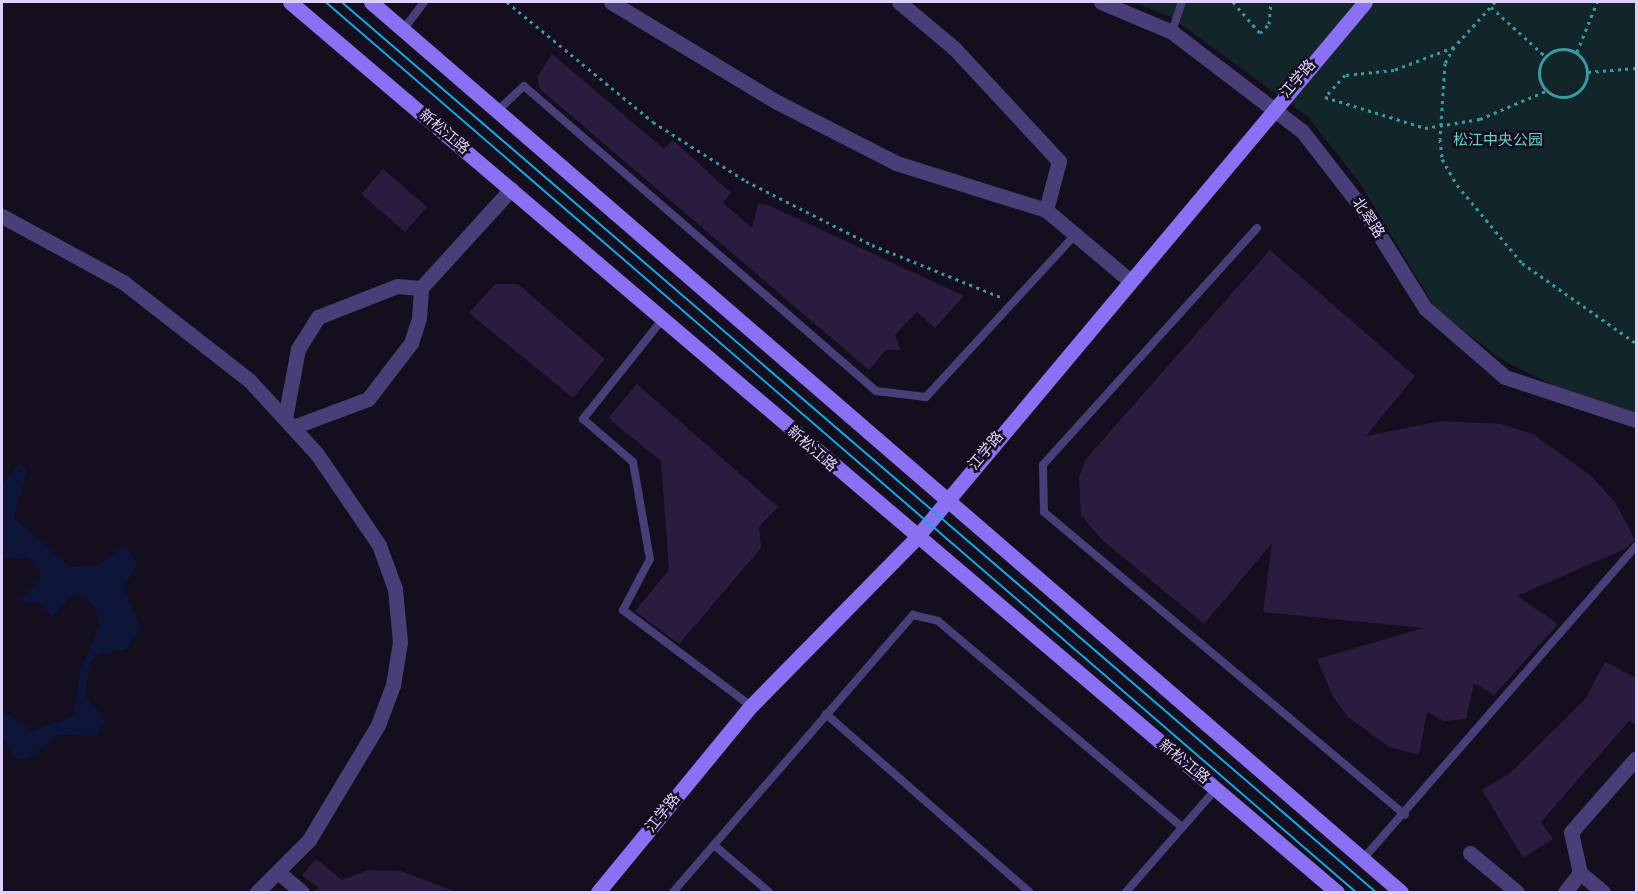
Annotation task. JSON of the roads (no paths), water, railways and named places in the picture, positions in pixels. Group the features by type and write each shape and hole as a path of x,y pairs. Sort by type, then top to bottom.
{"main road":[{"name":"新松江路","path":"291,2 916,538 1337,892"},
{"path":"371,2 1401,892"},
{"name":"江学路","path":"598,892 751,706 916,538 1129,280 1365,2"}],"street":[{"path":"611,2 777,102 896,163 1046,210 1074,236 1129,280"},
{"path":"899,2 954,48 1059,161 1046,210"},
{"name":"北翠路","path":"1101,2 1172,32 1302,131 1356,201 1434,316 1505,377 1636,420"},
{"path":"289,422 368,399 411,343 419,318 421,288 511,189"},
{"path":"2,216 123,282 184,325 249,380 289,422 379,545 395,589 400,642 393,685 378,725 309,840 257,892"},
{"path":"289,422 298,349 318,317 397,286 421,288"},
{"path":"1603,892 1580,873 1571,832 1636,758"},
{"path":"1470,853 1517,892"},
{"path":"278,872 302,892"},
{"path":"1565,892 1580,873"}],"lane":[{"path":"403,30 424,2"},
{"path":"1172,32 1182,2"},
{"path":"496,112 524,86 876,391 926,397 1074,236"},
{"path":"1257,228 1043,465 1044,512 1405,815"},
{"path":"662,320 583,418 633,462 650,559 622,610 751,706"},
{"path":"1363,859 1405,815 1636,546"},
{"path":"673,892 912,615 938,621 1182,828"},
{"path":"826,714 1029,892"},
{"path":"1126,892 1216,789"},
{"path":"714,845 769,892"}],"water":[{"path":"20,463 27,469 14,518 70,567 97,566 124,545 138,565 123,587 141,628 126,649 99,655 90,663 85,695 105,720 97,736 58,735 28,760 16,759 2,735 2,710 32,730 74,716 80,671 99,626 95,607 81,595 71,597 53,617 37,603 16,602 40,580 39,569 29,559 2,557 2,484"}],"tram line":[{"path":"326,2 1356,892"},
{"path":"342,2 1376,892"}],"park label":[{"name":"松江中央公园","path":"1498,141"}]}
